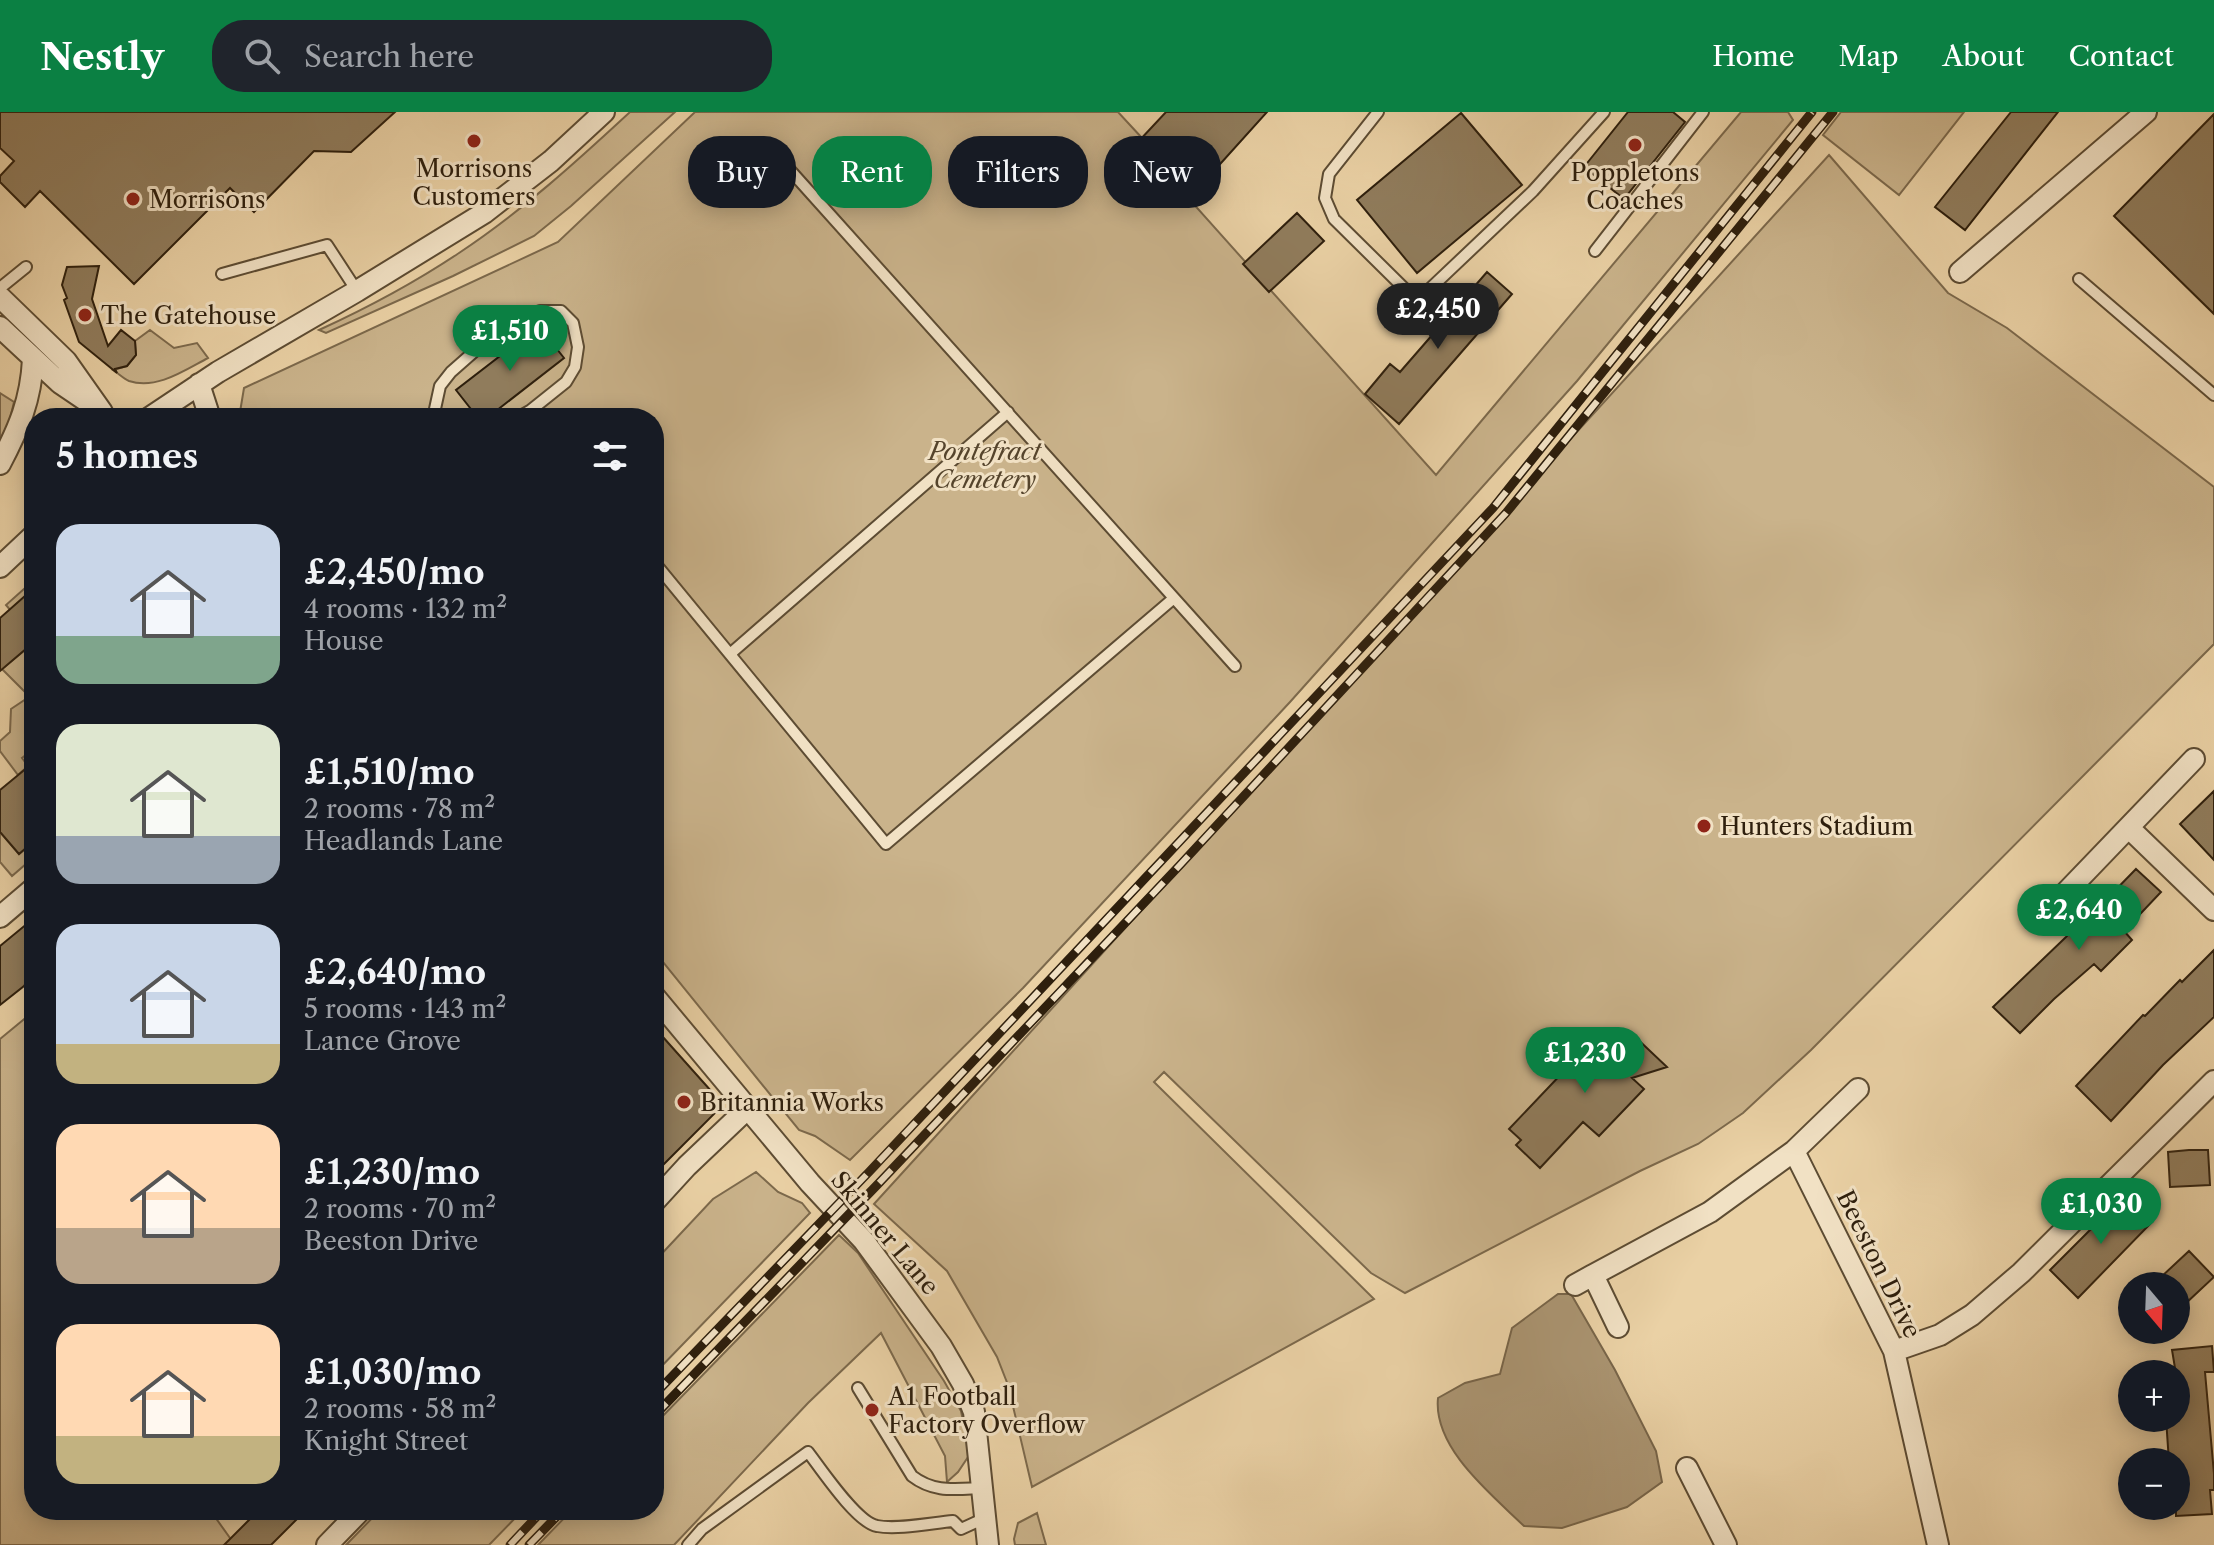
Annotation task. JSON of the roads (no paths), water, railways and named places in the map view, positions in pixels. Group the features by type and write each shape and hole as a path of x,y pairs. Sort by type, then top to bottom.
{"street":[{"path":"164,408 484,213 551,161 604,112"},
{"path":"1960,272 2146,112"},
{"path":"1,297 66,361 101,408"},
{"path":"0,327 60,383 96,408"},
{"path":"25,408 33,359"},
{"path":"199,384 207,408"},
{"path":"0,464 24,410"},
{"path":"0,567 24,544"},
{"path":"2050,909 2194,759"},
{"path":"2129,828 2214,910"},
{"path":"0,917 24,897"},
{"name":"Skinner Lane","path":"664,1008 810,1183 864,1241 941,1346 963,1384 974,1412 988,1545"},
{"path":"1894,1351 1940,1335 1972,1315 2021,1273 2207,1088 2214,1112"},
{"path":"1618,1327 1584,1280 1710,1212 1794,1151 1858,1089"},
{"path":"664,1191 747,1109"},
{"name":"Beeston Drive","path":"1794,1151 1894,1351 1938,1545"},
{"path":"1687,1468 1726,1545"},
{"path":"327,1545 351,1520"}],"lane":[{"path":"1378,112 1329,174 1325,198 1334,219 1417,301 1533,191 1604,112"},
{"path":"1595,251 1703,112"},
{"path":"796,177 1235,666"},
{"path":"222,274 327,245 357,291"},
{"path":"1,297 26,267"},
{"path":"2079,279 2214,395"},
{"path":"435,408 440,386 451,372 493,335 540,311 561,311 573,323 578,347 575,367 566,382 540,408"},
{"path":"730,654 1008,412"},
{"path":"664,574 886,844 1174,598"},
{"path":"858,1388 912,1476 926,1487 982,1488"},
{"path":"688,1545 702,1529 808,1452 852,1508 868,1523 887,1527 953,1521 961,1529 985,1518"}],"railway":[{"path":"664,1385 869,1172 1493,508 1812,112"},
{"path":"664,1406 1180,865 1506,513 1833,112"},
{"path":"510,1545 534,1520"},
{"path":"529,1545 553,1520"}],"place":[{"name":"Morrisons Customers","path":"474,141"},
{"name":"Poppletons Coaches","path":"1635,145"},
{"name":"Morrisons","path":"133,199"},
{"name":"The Gatehouse","path":"85,315"},
{"name":"Hunters Stadium","path":"1704,826"},
{"name":"Britannia Works","path":"684,1102"},
{"name":"A1 Football Factory Overflow","path":"872,1410"}],"park label":[{"name":"Pontefract Cemetery","path":"985,465"}]}
